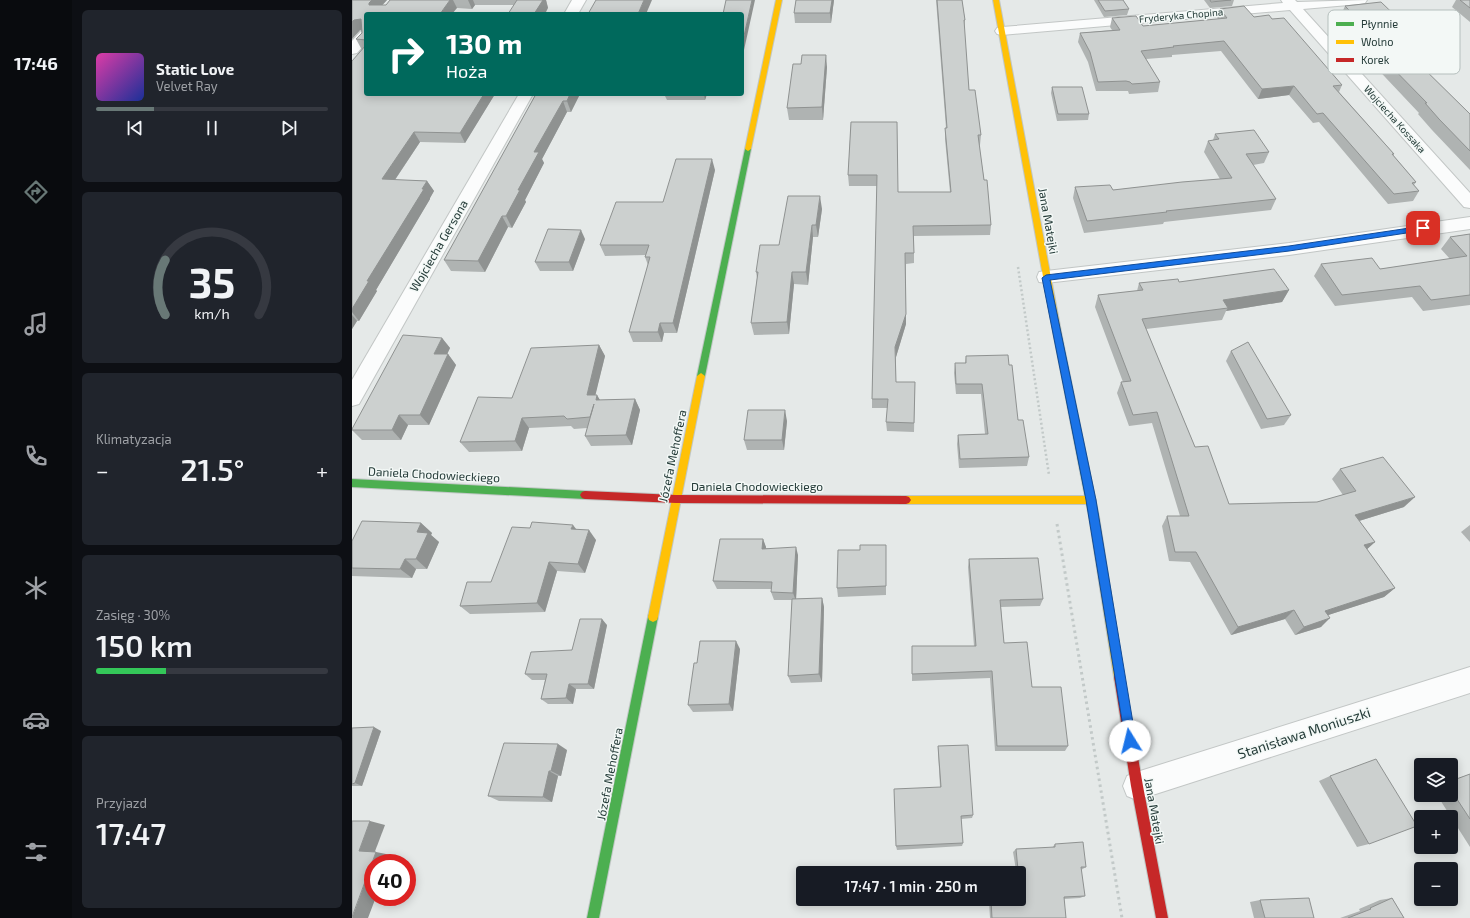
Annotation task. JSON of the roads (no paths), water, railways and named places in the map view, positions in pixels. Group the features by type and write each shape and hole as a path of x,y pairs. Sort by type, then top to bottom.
{"street":[{"path":"572,12 579,0"},
{"name":"Józefa Mehoffera","path":"593,918 676,499 779,0"},
{"name":"Jana Matejki","path":"996,0 1046,278 1091,500 1137,786 1162,918"},
{"name":"Fryderyka Chopina","path":"1002,30 1290,3 1360,0"},
{"name":"Wojciecha Kossaka","path":"1290,3 1328,45"},
{"path":"352,50 364,36"},
{"name":"Wojciecha Kossaka","path":"1354,74 1470,203"},
{"name":"Wojciecha Gersona","path":"352,398 525,96"},
{"path":"1046,278 1289,249 1470,223"},
{"name":"Daniela Chodowieckiego","path":"352,482 676,499 1091,500"},
{"name":"Stanisława Moniuszki","path":"1137,786 1470,680"}]}
